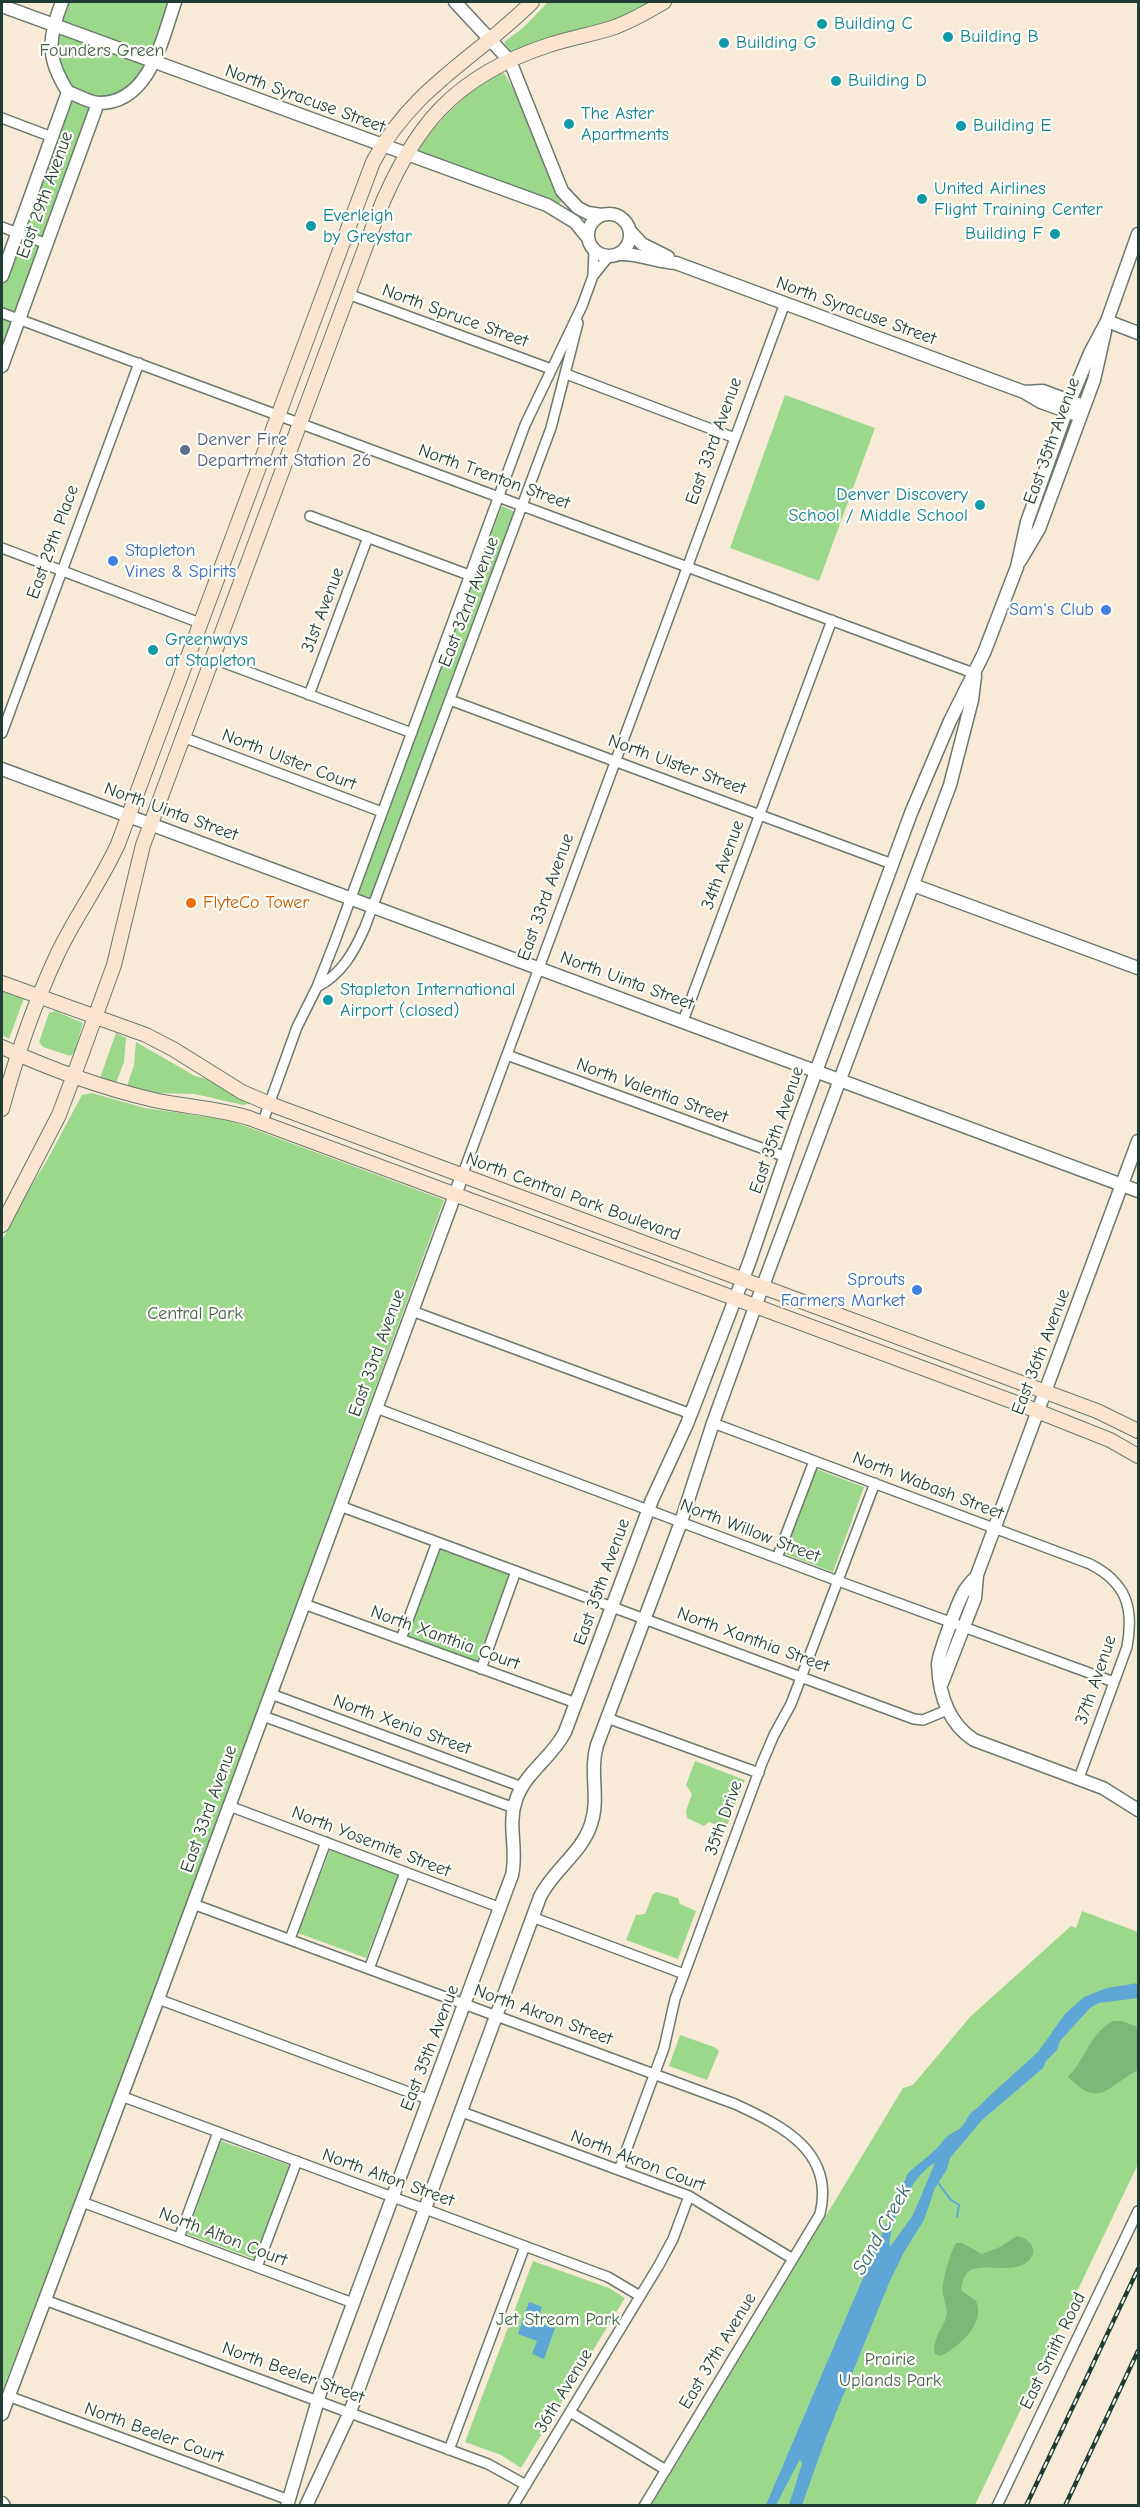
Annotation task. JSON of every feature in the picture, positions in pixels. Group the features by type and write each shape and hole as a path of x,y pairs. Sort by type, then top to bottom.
{"main road":[{"path":"2,1109 19,1054 58,952 108,868 129,815 358,199 382,146 423,94 491,39 532,2"},
{"path":"2,1225 59,1115 114,965 135,871 151,824 348,294 386,194 405,154 428,121 450,99 478,78 550,44 617,26 664,2"},
{"name":"North Central Park Boulevard","path":"2,983 146,1035 242,1092 270,1104 1097,1411 1138,1431"},
{"path":"2,1047 74,1075 147,1098 219,1109 262,1124 1038,1412 1110,1440 1138,1456"}],"street":[{"path":"62,2 53,25 50,48 57,74 68,92 98,103 123,97 141,84 153,62 175,2"},
{"path":"454,2 510,61 562,191 578,208 588,213 616,215 627,224 630,231 628,244 614,255 594,250 588,238 591,224 602,215"},
{"name":"North Syracuse Street","path":"2,6 556,209 575,222 588,238"},
{"name":"East 29th Avenue","path":"2,276 68,92"},
{"name":"East 29th Avenue","path":"2,366 98,103"},
{"path":"2,118 52,137"},
{"path":"2,227 47,244"},
{"name":"North Syracuse Street","path":"630,231 642,244 669,257 676,263 1024,392 1043,391 1068,406 1082,411"},
{"name":"East 35th Avenue","path":"288,2503 318,2400 501,1908 513,1870 511,1824 514,1808 522,1787 560,1741 648,1510 691,1414 743,1279 816,1070 892,864 933,759 962,697 976,674 1017,567 1027,522 1068,406 1090,353 1107,321 1138,234"},
{"name":"East 32nd Avenue","path":"262,1124 297,1027 317,987 351,898 525,425 582,306 593,276 594,250"},
{"name":"North Syracuse Street","path":"614,255 637,254 666,263 676,263"},
{"name":"East 32nd Avenue","path":"593,276 614,255"},
{"name":"North Spruce Street","path":"348,294 551,369"},
{"name":"East 33rd Avenue","path":"2,2414 263,1716 784,303"},
{"name":"East 32nd Avenue","path":"317,987 331,980 354,951 373,906 551,428 582,306"},
{"name":"North Trenton Street","path":"2,313 976,674"},
{"path":"1107,321 1138,333"},
{"name":"East 35th Avenue","path":"1017,567 1039,529 1099,362 1107,321"},
{"name":"East 29th Place","path":"2,734 139,363"},
{"path":"566,374 735,438"},
{"path":"310,516 469,575"},
{"name":"31st Avenue","path":"309,694 368,537"},
{"path":"2,548 200,623"},
{"name":"34th Avenue","path":"683,1021 832,620"},
{"path":"214,659 411,733"},
{"name":"East 35th Avenue","path":"306,2505 350,2412 545,1885 577,1850 590,1828 596,1803 594,1753 681,1522 713,1423 755,1307 954,774 976,674"},
{"name":"North Ulster Street","path":"450,700 892,864"},
{"name":"North Ulster Court","path":"184,738 382,812"},
{"name":"North Uinta Street","path":"2,768 1138,1191"},
{"path":"913,885 1138,968"},
{"name":"North Valentia Street","path":"507,1055 786,1157"},
{"name":"East 36th Avenue","path":"947,1710 938,1662 958,1625 964,1592 977,1575 1138,1141"},
{"path":"412,1311 691,1414"},
{"name":"North Willow Street","path":"376,1408 1114,1682"},
{"name":"North Wabash Street","path":"713,1423 1099,1568 1116,1582 1123,1592"},
{"path":"777,1558 814,1461"},
{"name":"35th Drive","path":"619,2170 668,2038 672,2009 684,1974 769,1746 786,1714 801,1677 875,1484"},
{"name":"North Xanthia Street","path":"340,1506 914,1719 923,1720 947,1710"},
{"path":"401,1640 437,1542"},
{"path":"481,1668 516,1571"},
{"name":"37th Avenue","path":"1079,1778 1127,1647 1131,1626 1129,1606 1123,1592"},
{"name":"North Xanthia Court","path":"304,1604 576,1703"},
{"name":"North Xenia Street","path":"271,1694 522,1787"},
{"path":"947,1710 960,1729 974,1740 1079,1778 1114,1793 1138,1810"},
{"path":"263,1716 514,1808"},
{"path":"607,1718 759,1773"},
{"name":"North Yosemite Street","path":"229,1806 501,1908"},
{"path":"290,1939 326,1842"},
{"path":"369,1968 405,1872"},
{"name":"North Akron Street","path":"193,1904 655,2074 758,2115 803,2145 814,2158 824,2189 820,2214"},
{"path":"532,1917 684,1974"},
{"path":"158,1999 430,2100"},
{"name":"North Alton Street","path":"121,2096 608,2277 640,2296"},
{"name":"North Akron Court","path":"462,2112 689,2196 793,2259"},
{"path":"179,2238 218,2132"},
{"path":"257,2267 297,2161"},
{"name":"36th Avenue","path":"513,2505 668,2248 689,2196"},
{"name":"North Alton Court","path":"82,2202 353,2303"},
{"name":"East Smith Road","path":"998,2505 1138,2211"},
{"name":"East 37th Avenue","path":"644,2505 820,2214"},
{"path":"449,2450 525,2246"},
{"name":"North Beeler Street","path":"45,2300 488,2464 526,2485"},
{"name":"North Beeler Court","path":"8,2396 288,2503"},
{"path":"570,2412 666,2470"}],"green space":[{"name":"Founders Green","path":"62,2 175,2 141,84 98,103 2,366 2,276 68,92 50,48"},
{"path":"548,2 651,2 608,22 511,53 504,42 524,27"},
{"path":"504,73 515,92 554,188 563,199 559,205 521,193 418,151 433,130 456,105 481,84"},
{"path":"785,395 875,428 819,581 730,548"},
{"path":"502,506 515,512 370,898 357,893 358,887"},
{"path":"2,988 25,995 9,1039 2,1035"},
{"path":"55,1011 83,1023 74,1053 70,1056 43,1047 39,1042 49,1013"},
{"path":"116,1033 126,1038 124,1062 116,1083 100,1078"},
{"path":"136,1042 195,1076 207,1079 253,1103 243,1105 195,1094 154,1093 127,1086 134,1065"},
{"name":"Central Park","path":"92,1093 145,1108 229,1120 444,1200 152,1998 2,2392 2,1241 20,1203 46,1162 82,1095"},
{"path":"816,1469 864,1487 833,1572 785,1554"},
{"path":"439,1549 509,1575 477,1662 408,1636"},
{"path":"695,1761 745,1780 726,1828 709,1822 704,1826 687,1818 686,1811 692,1794 686,1785"},
{"path":"330,1850 398,1875 366,1958 298,1933"},
{"path":"657,1892 678,1898 680,1904 696,1911 678,1959 626,1940 636,1915 645,1914 653,1894"},
{"name":"Prairie Uplands Park","path":"1082,1911 1138,1932 1138,2164 975,2505 651,2506 903,2088 913,2085 970,2017 1071,1926 1076,1928"},
{"path":"1113,2021 1122,2021 1138,2027 1138,2070 1103,2092 1088,2092 1068,2077 1098,2033"},
{"path":"680,2035 714,2047 719,2051 707,2080 669,2066"},
{"path":"221,2141 289,2165 255,2259 187,2234"},
{"path":"1017,2236 1026,2239 1032,2246 1031,2258 1013,2268 980,2268 973,2269 966,2274 961,2290 976,2301 978,2310 974,2326 955,2346 941,2356 935,2354 935,2343 947,2313 943,2294 945,2276 956,2243 962,2243 982,2254 1000,2247"},
{"name":"Jet Stream Park","path":"533,2261 609,2288 625,2298 521,2468 501,2455 465,2442"}],"water":[{"path":"1138,1983 1138,1998 1099,2003 1090,2008 1060,2041 1057,2050 1046,2061 1043,2068 982,2120 950,2158 947,2169 935,2188 924,2220 904,2252 889,2283 827,2435 802,2505 789,2505 802,2464 800,2459 776,2505 766,2505 908,2173 959,2129 970,2114 1038,2052 1065,2014 1084,1997 1107,1988","holes":["935,2163 913,2215 890,2247 893,2226 904,2200 919,2177"]},
{"path":"529,2302 542,2307 537,2322 555,2328 544,2359 532,2354 537,2341 518,2334"}],"waterway":[{"path":"936,2180 950,2199 959,2205 957,2217"}],"railway":[{"path":"1026,2506 1138,2269"},
{"path":"1065,2506 1138,2351"}],"place":[{"name":"Building C","path":"822,24"},
{"name":"Building B","path":"948,37"},
{"name":"Building G","path":"724,43"},
{"name":"Building D","path":"836,81"},
{"name":"The Aster Apartments","path":"569,124"},
{"name":"Building E","path":"961,126"},
{"name":"United Airlines Flight Training Center","path":"922,199"},
{"name":"Everleigh by Greystar","path":"311,226"},
{"name":"Building F","path":"1055,234"},
{"name":"Denver Fire Department Station 26","path":"185,450"},
{"name":"Denver Discovery School / Middle School","path":"980,505"},
{"name":"Stapleton Vines & Spirits","path":"113,561"},
{"name":"Sam's Club","path":"1106,610"},
{"name":"Greenways at Stapleton","path":"153,650"},
{"name":"FlyteCo Tower","path":"191,903"},
{"name":"Stapleton International Airport (closed)","path":"328,1000"},
{"name":"Sprouts Farmers Market","path":"917,1290"}],"water label":[{"name":"Sand Creek","path":"882,2230"}]}
